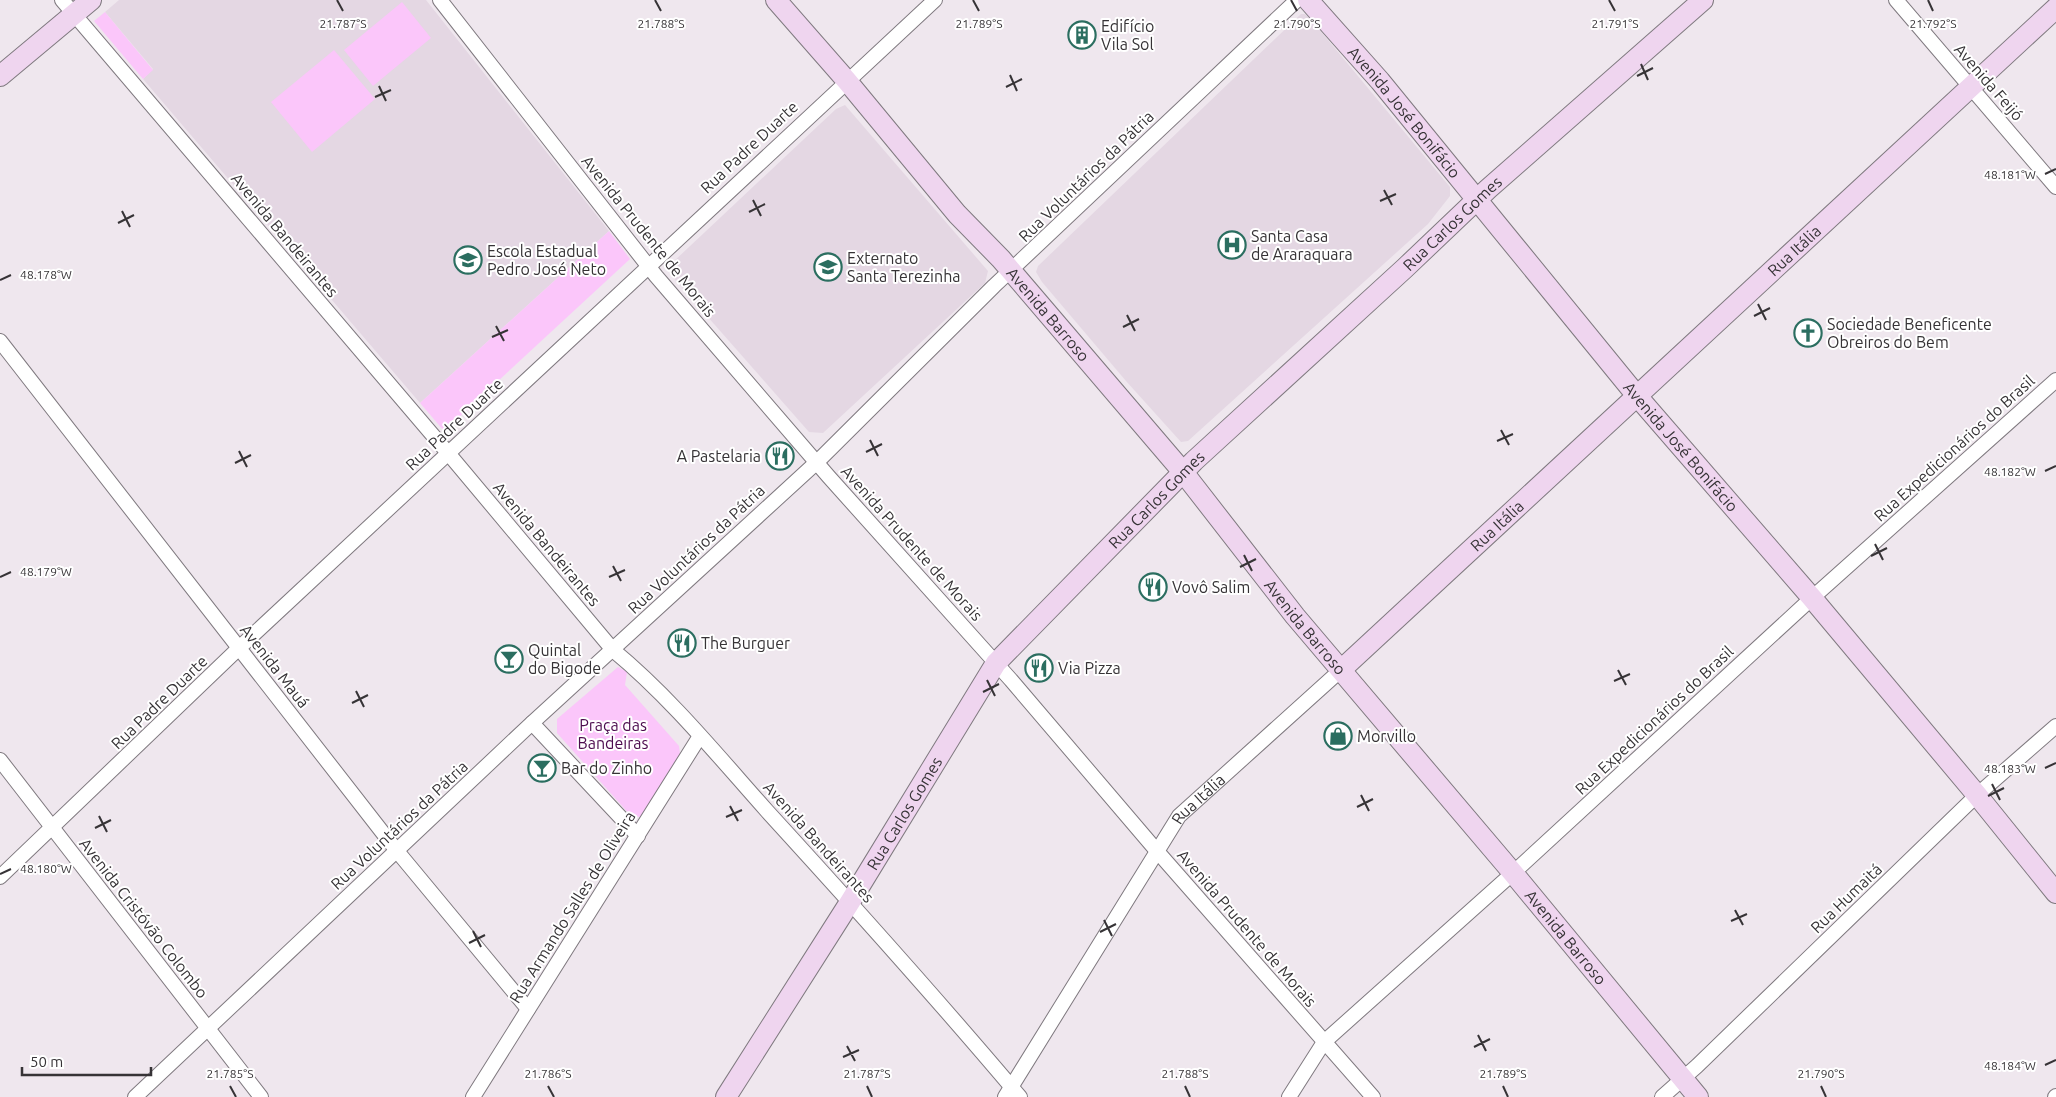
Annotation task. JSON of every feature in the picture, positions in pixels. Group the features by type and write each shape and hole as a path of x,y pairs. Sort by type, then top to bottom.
{"street":[{"path":"0,76 68,7 92,0"},
{"name":"Avenida Prudente de Morais","path":"440,0 648,267 817,462 996,663 1156,850 1373,1097"},
{"name":"Avenida Barroso","path":"776,0 957,214 1011,271 1183,472 1296,616 1698,1097"},
{"name":"Rua Padre Duarte","path":"0,877 239,648 935,0"},
{"name":"Rua Voluntários da Pátria","path":"135,1097 532,724 817,462 1011,271 1296,0"},
{"name":"Avenida José Bonifácio","path":"1308,0 1380,81 1637,396 1812,598 1977,795 2056,893"},
{"name":"Rua Carlos Gomes","path":"726,1097 850,902 996,663 1183,472 1406,268 1477,199 1703,0"},
{"name":"Avenida Feijó","path":"1896,0 2056,187"},
{"name":"Avenida Bandeirantes","path":"68,7 448,453 613,650 642,674 850,902 1012,1094"},
{"name":"Rua Itália","path":"1012,1094 1156,850 1179,816 1342,670 2056,8"},
{"name":"Avenida Mauá","path":"0,341 397,851 528,1009"},
{"name":"Rua Expedicionários do Brasil","path":"1289,1097 1324,1042 1513,874 1812,598 2056,380"},
{"path":"532,724 638,836"},
{"name":"Rua Humaitá","path":"1662,1097 1977,795 2056,726"},
{"name":"Rua Armando Salles de Oliveira","path":"474,1097 700,736"},
{"name":"Avenida Cristóvão Colombo","path":"0,760 261,1097"}],"shaded area":[{"path":"119,0 426,0 609,231 420,403 143,79 153,69 105,12"},
{"name":"Santa Casa de Araraquara","path":"1301,14 1309,17 1450,187 1450,196 1428,224 1188,441 1181,442 1126,381 1042,282 1036,272 1038,266"},
{"name":"Externato Santa Terezinha","path":"845,105 988,271 985,283 823,433 809,432 670,274 672,263 836,109"}],"green space":[{"path":"402,2 431,38 373,86 344,50"},
{"path":"105,12 153,70 143,79 94,21"},
{"path":"334,50 375,99 312,152 271,102"},
{"path":"609,231 630,259 444,431 420,403"},
{"name":"Praça das Bandeiras","path":"618,667 627,672 625,685 679,746 680,754 641,817 631,816 557,733 557,719"}],"place":[{"name":"Edifício Vila Sol","path":"1082,35"},
{"name":"Santa Casa de Araraquara","path":"1232,245"},
{"name":"Escola Estadual Pedro José Neto","path":"468,260"},
{"name":"Externato Santa Terezinha","path":"828,267"},
{"name":"Sociedade Beneficente Obreiros do Bem","path":"1808,333"},
{"name":"A Pastelaria","path":"780,456"},
{"name":"Vovô Salim","path":"1153,587"},
{"name":"The Burguer","path":"682,643"},
{"name":"Quintal do Bigode","path":"509,659"},
{"name":"Via Pizza","path":"1039,668"},
{"name":"Morvillo","path":"1338,736"},
{"name":"Bar do Zinho","path":"542,768"}]}
